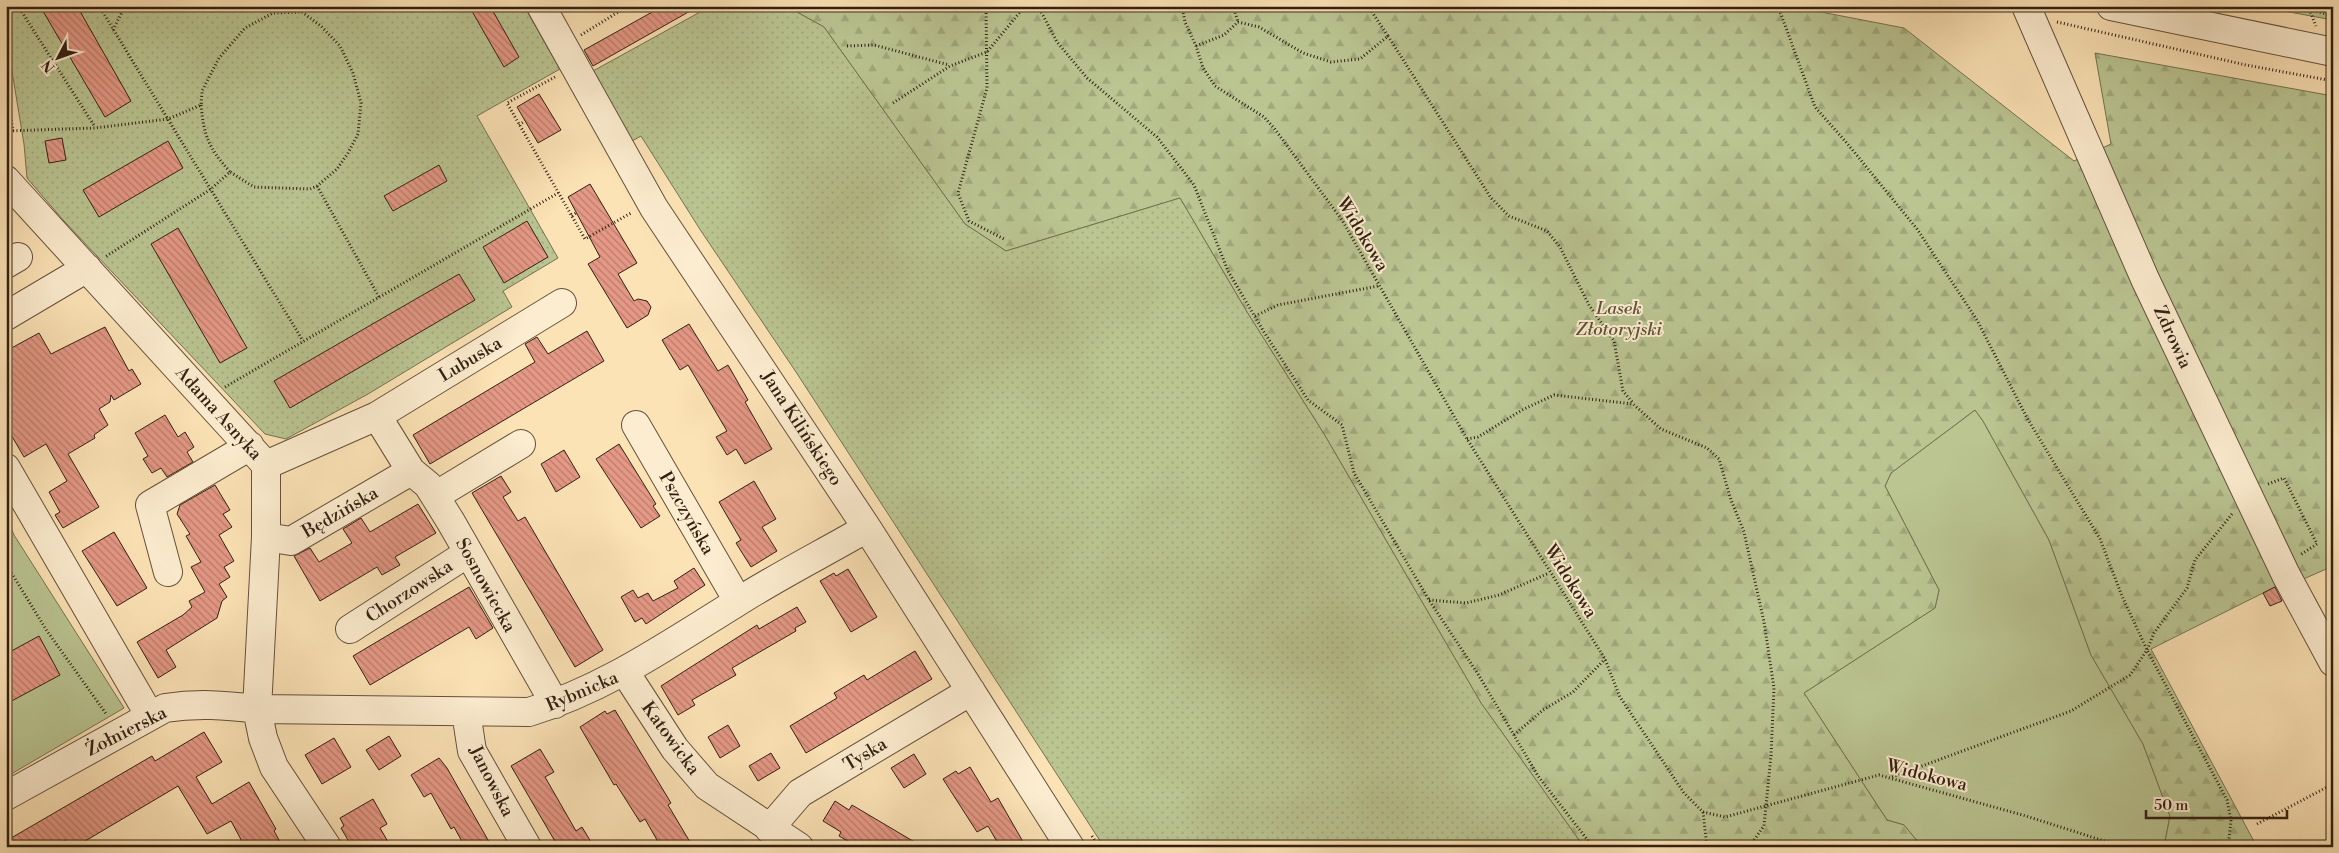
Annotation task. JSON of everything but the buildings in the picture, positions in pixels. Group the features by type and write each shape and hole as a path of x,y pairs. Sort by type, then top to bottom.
{"street":[{"name":"Jana Kilińskiego","path":"541,6 651,202 867,528 1070,847"},
{"path":"2111,6 2333,52"},
{"name":"Zdrowia","path":"2028,11 2146,279 2246,493 2333,662"},
{"name":"Adama Asnyka","path":"6,180 258,456 266,537 257,709"},
{"path":"6,316 87,268"},
{"name":"Lubuska","path":"168,572 150,505 258,456 377,416 562,303"},
{"path":"377,416 411,471"},
{"name":"Pszczyńska","path":"636,425 738,601"},
{"path":"435,496 521,444"},
{"path":"6,468 150,716"},
{"name":"Sosnowiecka","path":"411,471 428,485 435,496 554,704"},
{"name":"Będzińska","path":"266,537 291,541 411,471"},
{"name":"Rybnicka","path":"257,709 529,712 554,704 625,672 738,601 867,528"},
{"name":"Chorzowska","path":"350,629 468,553"},
{"name":"Katowicka","path":"625,672 675,749 707,786 800,847"},
{"name":"Tyska","path":"769,828 800,793 970,691"},
{"name":"Żołnierska","path":"6,796 165,708 191,704 216,704 257,709"},
{"path":"257,709 263,738 274,767 326,847"},
{"name":"Janowska","path":"466,712 472,751 527,847"}],"path":[{"path":"18,6 95,128"},
{"path":"99,6 303,341"},
{"path":"113,30 125,6"},
{"path":"272,6 273,13"},
{"path":"628,6 569,56 506,104 585,239 651,202"},
{"path":"986,6 987,88 958,193 969,221 1004,239"},
{"path":"892,103 950,66 987,52 1025,6"},
{"path":"1038,6 1057,42 1087,78 1157,137 1194,185 1228,271 1255,316 1308,400 1342,425 1354,473 1429,600 1538,776 1593,847"},
{"name":"Widokowa","path":"1182,6 1185,22 1196,46 1202,68 1215,86 1264,118 1274,128 1342,220 1378,286 1468,439 1549,573 1605,659 1620,697 1684,793 1703,812 1725,816 1879,775 2026,816 2122,847"},
{"path":"1234,6 1238,22"},
{"path":"1368,6 1491,198 1509,216 1547,231 1560,247 1589,305 1614,341 1623,392 1633,404 1661,429 1706,448 1719,459 1731,500 1744,532 1764,622 1774,688 1771,755 1764,826 1749,847"},
{"path":"1778,6 1815,108 1846,142 1917,229 1977,320 2027,418 2100,539 2122,596 2147,650 2227,800 2231,821 2228,847"},
{"path":"1992,6 2028,11 2246,65 2333,81"},
{"path":"2289,6 2333,15"},
{"path":"302,12 321,26 340,46 353,73 361,103 358,134 355,140 337,169 317,186 310,189 254,187 230,172 215,155 203,132 201,105 202,91 219,58 245,28 273,13 302,12"},
{"path":"1196,46 1224,35 1238,22"},
{"path":"1238,22 1259,27 1303,53 1330,62 1360,58 1388,36"},
{"path":"847,46 874,45 950,66"},
{"path":"6,89 13,131"},
{"path":"6,131 95,128 168,119 201,105"},
{"path":"519,125 525,121"},
{"path":"87,268 211,189 230,172"},
{"path":"317,186 379,297"},
{"path":"205,398 558,193"},
{"path":"572,216 576,213"},
{"path":"1255,316 1278,305 1378,286"},
{"path":"1468,439 1478,437 1522,410 1554,395 1633,404"},
{"path":"1891,777 2071,711 2130,676 2147,650 2154,633 2187,588 2195,560 2225,525 2246,493 2284,478 2317,544 2282,566"},
{"path":"6,564 48,631 120,732"},
{"path":"1429,600 1466,603 1499,595 1549,573"},
{"path":"1514,735 1542,710 1573,692 1605,659"},
{"path":"2257,824 2333,784"},
{"path":"1703,812 1707,847"}],"green space":[{"path":"6,6 524,6 560,69 477,116 558,258 503,291 512,307 368,394 286,439 265,434 64,221 27,178 24,144 6,35"},
{"path":"711,6 786,6 824,27 965,224 1006,251 1180,198 1247,312 1324,434 1481,703 1584,847 1104,847 796,372 701,231 641,136 632,141 593,71"},
{"name":"Lasek Złotoryjski","path":"786,6 1790,6 1904,28 2074,161 2111,144 2095,53 2333,96 2333,566 2299,581 2277,586 2151,649 2257,847 2164,847 2170,816 2143,744 2091,655 2049,540 1983,421 1975,410 1891,473 1885,486 1939,590 1935,608 1804,693 1887,820 1904,825 1922,847 1584,847 1481,703 1324,434 1247,312 1180,198 1006,251 965,224 824,27"},
{"path":"2259,6 2333,6 2333,20 2262,7"},
{"path":"1975,410 1983,421 2049,540 2091,655 2143,744 2170,816 2164,847 1922,847 1904,825 1887,820 1804,693 1935,608 1939,590 1885,486 1891,473"},
{"path":"6,516 14,535 124,708 6,777"}]}
